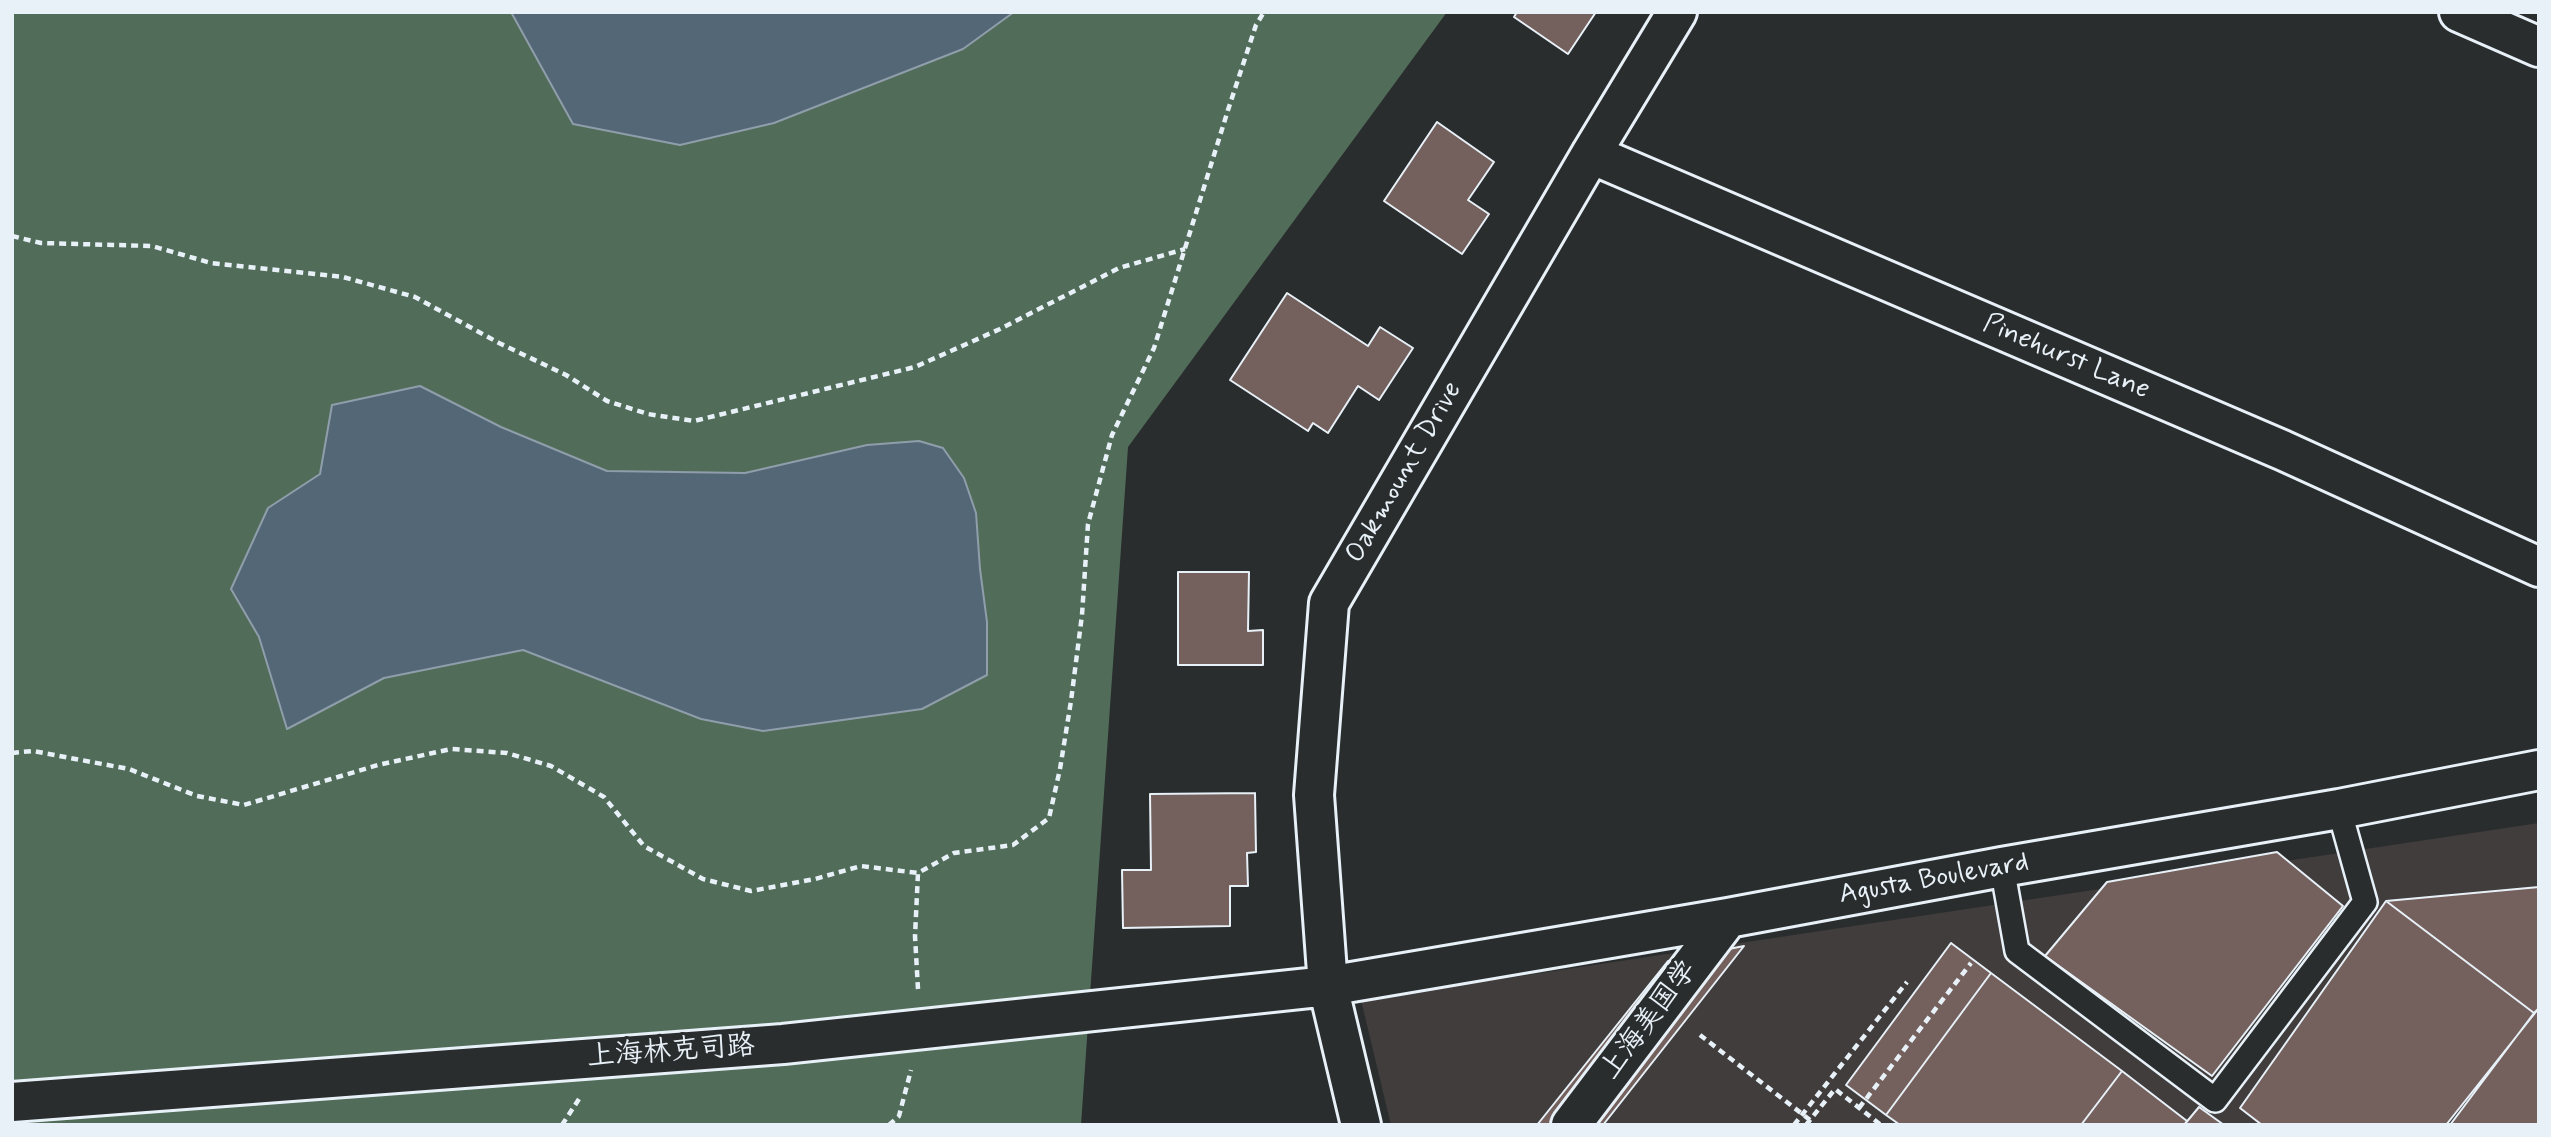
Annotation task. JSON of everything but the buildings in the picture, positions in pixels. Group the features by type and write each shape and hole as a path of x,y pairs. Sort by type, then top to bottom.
{"street":[{"name":"Oakmount Drive","path":"1361,1125 1328,986 1314,795 1329,603 1677,12"},
{"path":"2459,12 2539,47"},
{"name":"Pinehurst Lane","path":"1591,154 2281,450 2539,567"},
{"name":"Agusta Boulevard","path":"1328,986 1728,918 2339,809 2539,770"},
{"name":"上海美国学","path":"1571,1125 1728,918"},
{"name":"上海林克司路","path":"12,1102 783,1044 1328,986"}],"lane":[{"path":"2002,867 2017,951 2215,1100 2365,902 2339,809"}],"path":[{"path":"12,752 33,751 129,769 197,796 244,805 378,765 451,749 507,754 551,766 604,797 644,846 703,879 751,891 815,879 860,866 918,873 954,853 1013,845 1049,818 1071,701 1082,615 1088,524 1112,435 1154,348 1236,85 1256,25 1264,12"},
{"path":"12,236 41,243 152,246 211,263 343,277 415,298 566,375 607,401 648,414 694,421 915,367 1000,329 1119,268 1186,249"},
{"path":"889,1125 899,1116 921,1031 915,936 918,873"},
{"path":"1859,1108 1971,963"},
{"path":"1794,1125 1907,982"},
{"path":"1700,1035 1803,1113 1808,1122 1835,1089 1881,1125"}],"shaded area":[{"path":"2539,823 2539,1125 1391,1125 1361,1000"}],"green space":[{"path":"12,12 1447,12 1128,447 1081,1125 12,1125"}],"water":[{"path":"511,12 1014,12 963,49 774,123 680,145 573,124"},
{"path":"420,386 501,427 607,471 745,473 867,445 919,441 943,448 964,478 976,513 987,622 987,675 922,709 763,731 701,719 523,650 384,678 287,729 259,637 231,589 268,508 320,474 332,405"}]}
